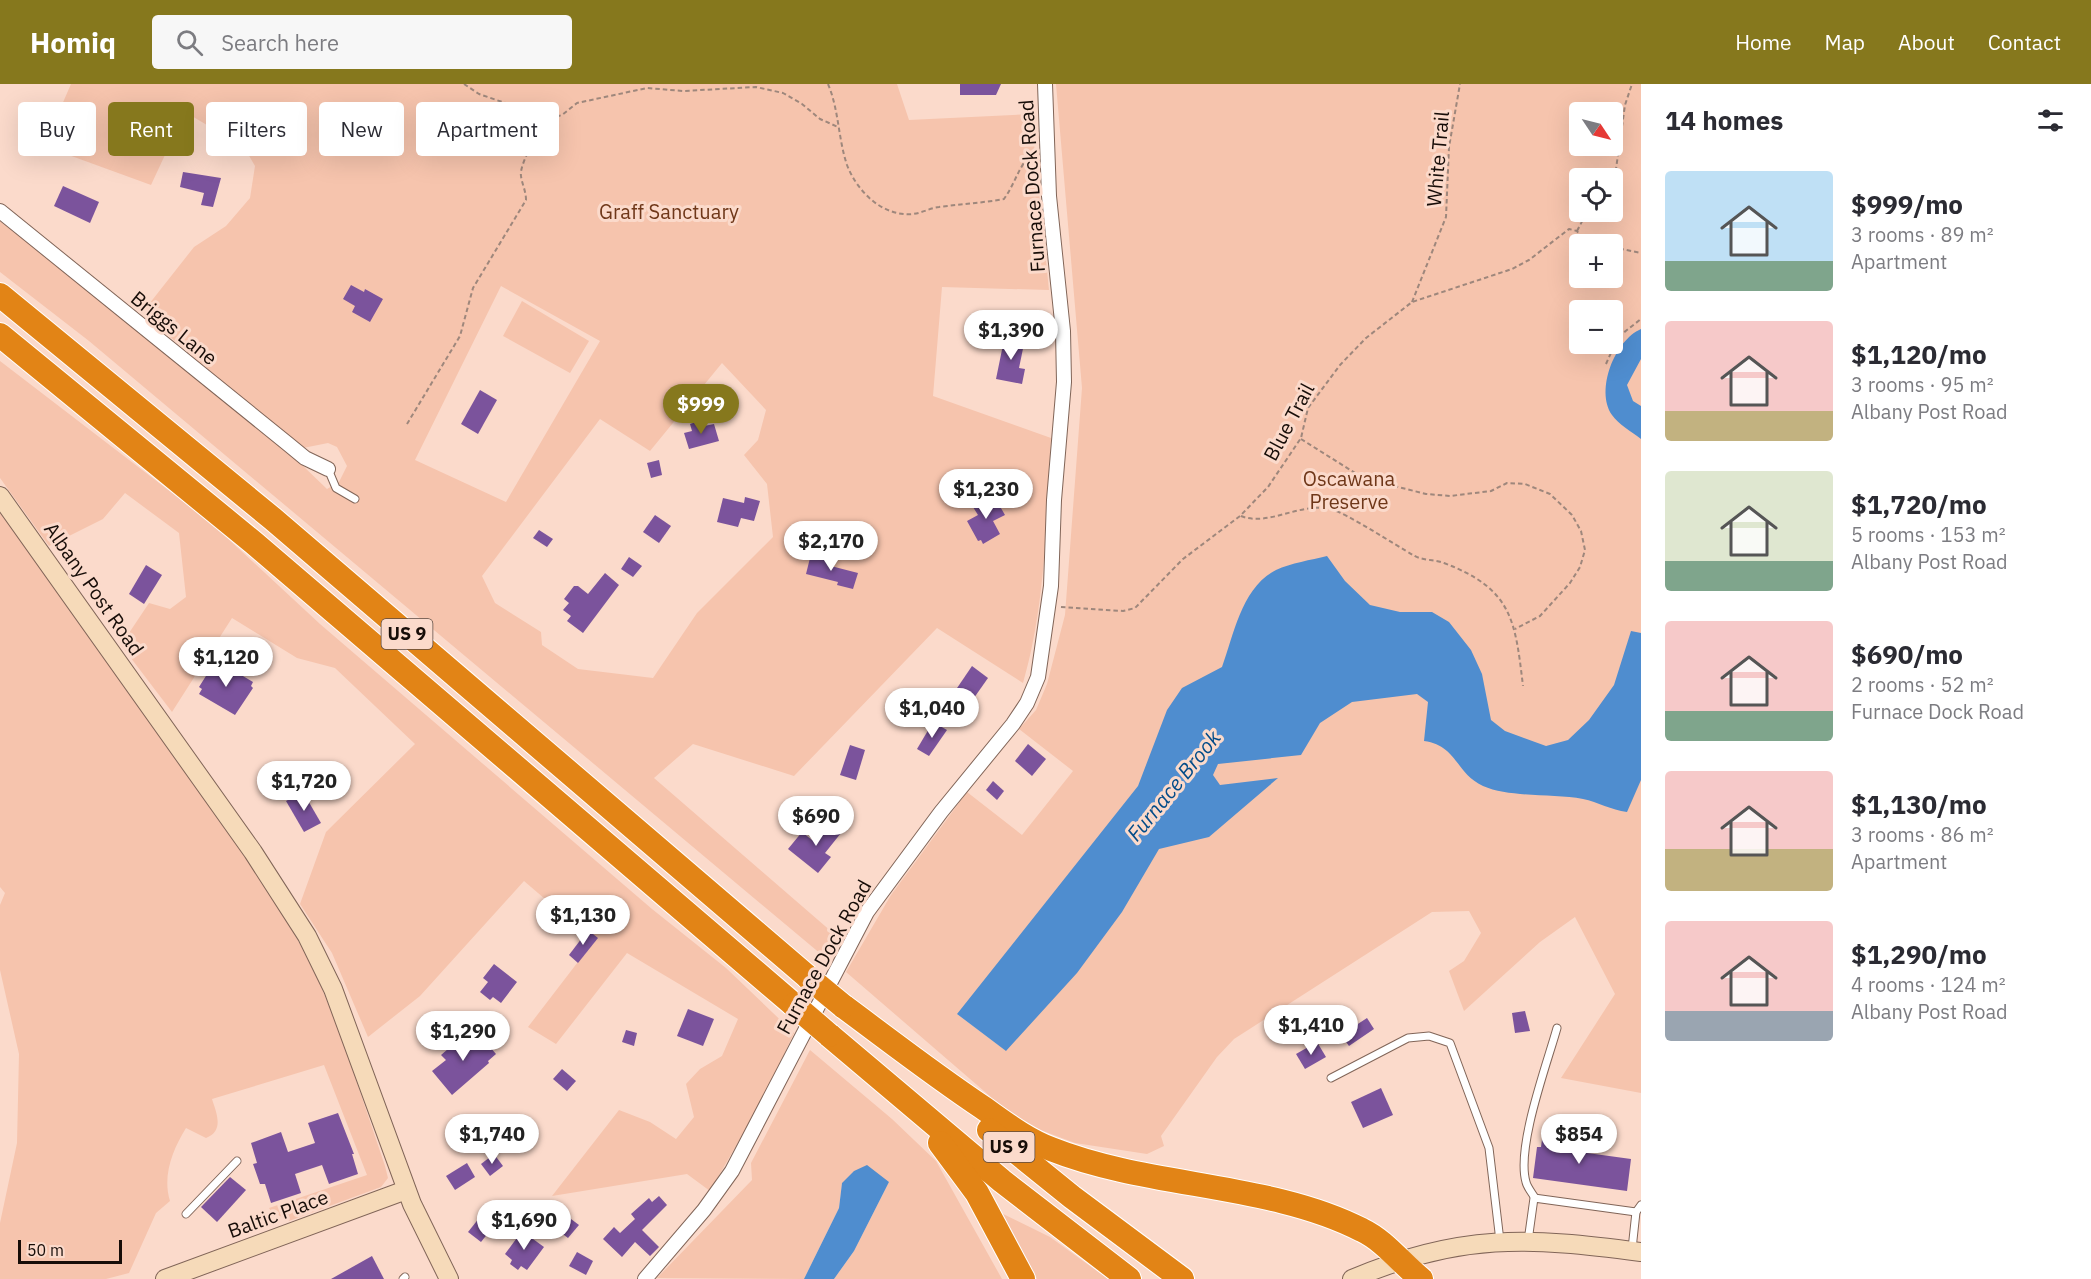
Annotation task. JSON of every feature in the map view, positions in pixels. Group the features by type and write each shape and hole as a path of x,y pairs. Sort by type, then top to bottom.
{"highway":[{"name":"US 9","path":"0,295 263,550 1002,1181 1129,1279"},
{"name":"US 9","path":"0,335 135,425 843,1006 1021,1157 1182,1279"},
{"path":"843,1006 953,1088 1031,1140 1105,1166 1322,1213 1364,1230 1384,1243 1399,1261 1421,1279"},
{"path":"829,1035 952,1156 977,1193 1023,1279"}],"main road":[{"name":"Albany Post Road","path":"0,496 253,852 303,927 333,989 406,1190 449,1279"},
{"name":"Baltic Place","path":"165,1279 406,1190"},
{"path":"1352,1279 1399,1261 1463,1244 1528,1241 1636,1251"}],"street":[{"name":"Furnace Dock Road","path":"645,1279 704,1210 732,1171 869,909 941,812 1022,712 1038,677 1049,606 1064,360 1051,228 1045,84"},
{"name":"Briggs Lane","path":"0,211 305,458 328,469"}],"lane":[{"path":"328,469 336,488 355,499"},
{"path":"1528,1241 1535,1198 1526,1182 1525,1153 1535,1101 1557,1028"},
{"path":"1331,1078 1408,1038 1429,1036 1450,1043 1489,1148 1500,1241"},
{"path":"186,1214 237,1161"},
{"path":"1535,1198 1639,1208 1636,1251"}],"path":[{"path":"464,84 479,94 502,102"},
{"path":"828,84 834,99 847,164 856,185 873,202 894,212 912,214 937,207 1004,199 1012,188 1017,169 1034,150 1047,145"},
{"name":"White Trail","path":"1412,302 1446,217 1449,147 1460,84"},
{"path":"1616,168 1625,105 1632,84"},
{"path":"559,116 577,104 647,88 683,91 756,87 783,93 802,104 820,119 838,127"},
{"path":"407,424 460,336 473,288 526,200 520,175 526,156"},
{"path":"1579,234 1577,231 1582,222"},
{"name":"Blue Trail","path":"1049,606 1096,607 1123,611 1135,608 1183,559 1240,516 1268,487 1301,438 1308,408 1340,365 1366,338 1412,302 1504,273 1529,260 1569,229 1577,231"},
{"path":"1623,250 1641,253"},
{"path":"1606,364 1618,338 1641,319"},
{"path":"1301,438 1362,478 1425,494 1450,496 1491,491 1507,483 1525,484 1550,494 1572,515 1581,531 1585,549 1581,567 1540,616 1515,629"},
{"path":"1240,516 1252,521 1306,508 1331,509 1417,558 1442,562 1484,582 1499,596 1515,629 1522,686"}],"green space":[{"name":"Graff Sanctuary","path":"71,84 897,84 909,120 1031,114 1049,290 942,287 933,396 1051,438 1041,592 1031,653 1023,683 937,628 794,776 693,744 654,778 840,939 828,960 89,341 0,272 0,221 151,340 300,463 327,489 339,482 347,466 337,447 328,443 303,448 292,441 142,313 194,247 226,226 250,198 255,166 249,156 307,156 307,102 206,102 206,124 194,117 194,102 108,102 108,156 165,156 151,185 71,156 96,156 96,102 63,102","holes":["501,286 600,341 506,502 415,460","722,363 766,410 758,440 744,455 767,484 773,537 697,613 653,678 578,669 542,645 541,632 495,603 482,576 600,419 650,451"]},
{"name":"Oscawana Preserve","path":"1056,84 1641,84 1641,1093 1561,1078 1615,994 1575,917 1540,942 1464,1011 1449,971 1464,961 1481,933 1469,911 1432,912 1234,1039 1217,1057 1161,1136 1164,1146 1147,1154 1075,1143 1035,1128 1006,1110 846,972 891,895 967,792 1022,835 1073,771 1019,729 1036,710 1047,684 1065,615 1082,388","holes":["957,1014 1025,1029 1005,1050"]},
{"path":"522,301 589,341 570,373 503,336"},
{"path":"0,361 210,522 320,624 652,909 726,968 794,1033 764,1097 710,1191 687,1174 552,1196 619,1110 650,1122 676,1139 694,1117 686,1084 700,1069 722,1056 738,1019 627,953 556,1044 528,1027 594,941 524,881 420,996 368,1037 332,953 300,904 326,832 415,744 335,668 297,658 232,618 172,712 121,645 149,603 170,609 186,597 179,533 125,493 103,519 49,546 0,478"},
{"path":"0,512 267,888 313,966 344,1044 385,1166 388,1178 381,1187 289,1221 269,1208 367,1175 324,1065 212,1099 218,1121 216,1131 206,1138 186,1128 177,1145 168,1172 170,1201 156,1213 129,1273 106,1279 0,1279 0,1223 17,1143 19,1054 0,970 0,905 5,893 0,887"},
{"path":"810,1050 892,1119 936,1161 1002,1279 834,1279 854,1251 889,1182 842,1183 839,1208 804,1279 657,1278 752,1180 751,1163"},
{"path":"1001,1213 1050,1237 1108,1279 1037,1279"}],"water":[{"path":"1641,329 1641,359 1627,385 1633,401 1641,406 1641,439 1621,425 1607,405 1607,380 1610,367 1616,354 1623,354 1623,344"},
{"name":"Furnace Brook","path":"1327,556 1345,581 1370,605 1400,612 1432,612 1449,622 1471,650 1482,674 1491,720 1505,731 1546,746 1568,740 1589,720 1614,685 1631,631 1641,633 1641,780 1627,812 1571,797 1494,790 1474,781 1444,748 1424,741 1428,702 1417,694 1352,702 1320,723 1301,755 1218,764 1213,775 1220,785 1278,778 1209,837 1159,849 1122,912 1077,973 1006,1051 957,1014 1138,786 1167,710 1182,688 1222,667 1235,626 1247,599 1255,588 1276,570"},
{"path":"867,1165 889,1182 854,1251 834,1279 804,1279 839,1208 842,1183 854,1171"}],"building":[{"path":"960,84 1001,84 996,95 960,95"},
{"path":"183,172 221,178 213,207 201,205 204,193 180,187"},
{"path":"63,186 99,202 90,223 54,206"},
{"path":"351,285 364,292 365,289 383,299 370,322 352,312 355,306 343,299"},
{"path":"1005,335 1025,339 1019,368 1025,369 1022,384 996,379"},
{"path":"480,390 497,400 478,434 461,424"},
{"path":"702,420 704,426 714,424 719,441 689,449 684,433 692,431 690,424"},
{"path":"659,460 662,475 651,478 647,463"},
{"path":"994,496 1005,515 993,521 1000,534 983,544 981,540 978,541 967,521 978,515 973,507"},
{"path":"745,497 760,501 754,521 741,518 738,527 717,522 723,498 744,503"},
{"path":"655,515 671,526 659,543 643,532"},
{"path":"539,530 553,539 547,547 533,538"},
{"path":"811,554 829,558 827,565 858,573 853,589 837,585 838,582 806,574"},
{"path":"629,557 642,566 633,577 621,569"},
{"path":"146,565 162,575 144,604 129,594"},
{"path":"605,573 619,585 583,633 567,621 571,616 563,610 569,603 564,599 574,586 578,586 588,594"},
{"path":"216,660 253,682 251,686 253,688 235,715 199,694 202,689 199,687"},
{"path":"972,666 988,678 969,705 953,694"},
{"path":"933,722 947,730 929,756 917,749"},
{"path":"1028,744 1046,759 1032,776 1015,761"},
{"path":"850,745 865,750 856,780 840,775"},
{"path":"993,781 1004,791 997,800 986,790"},
{"path":"303,792 321,823 304,832 286,801"},
{"path":"827,821 841,833 825,853 831,857 818,873 788,849 802,832 812,840"},
{"path":"588,930 598,938 578,963 569,955"},
{"path":"494,964 517,982 501,1003 493,997 490,1000 480,992 488,982 483,978"},
{"path":"688,1009 714,1019 703,1046 677,1036"},
{"path":"1525,1011 1530,1031 1515,1033 1512,1013"},
{"path":"1367,1018 1374,1029 1349,1046 1341,1035"},
{"path":"470,1030 481,1042 484,1040 496,1054 488,1061 489,1063 452,1095 432,1071 446,1060 441,1055"},
{"path":"626,1030 637,1033 634,1046 622,1042"},
{"path":"1317,1042 1326,1057 1305,1069 1296,1054"},
{"path":"562,1069 576,1081 567,1091 553,1079"},
{"path":"1381,1088 1393,1115 1363,1128 1351,1102"},
{"path":"338,1113 354,1154 352,1154 358,1174 329,1184 322,1165 295,1174 301,1193 271,1203 265,1184 260,1184 253,1164 257,1163 251,1143 281,1132 288,1152 315,1143 308,1123"},
{"path":"1543,1132 1566,1134 1565,1142 1581,1144 1580,1152 1631,1159 1627,1191 1533,1178 1537,1147 1541,1147"},
{"path":"494,1154 503,1166 490,1176 481,1164"},
{"path":"467,1163 475,1177 455,1190 446,1176"},
{"path":"230,1177 246,1190 217,1222 201,1207"},
{"path":"659,1196 667,1205 642,1230 659,1247 650,1256 635,1242 622,1257 603,1239 614,1227 620,1233 635,1219 631,1214 649,1198 652,1202"},
{"path":"567,1216 579,1225 568,1238 556,1229"},
{"path":"480,1217 493,1227 481,1242 468,1232"},
{"path":"522,1231 544,1247 527,1270 521,1266 518,1270 510,1264 512,1260 505,1254"},
{"path":"577,1252 593,1261 586,1275 569,1266"},
{"path":"372,1256 384,1279 331,1279"}]}
